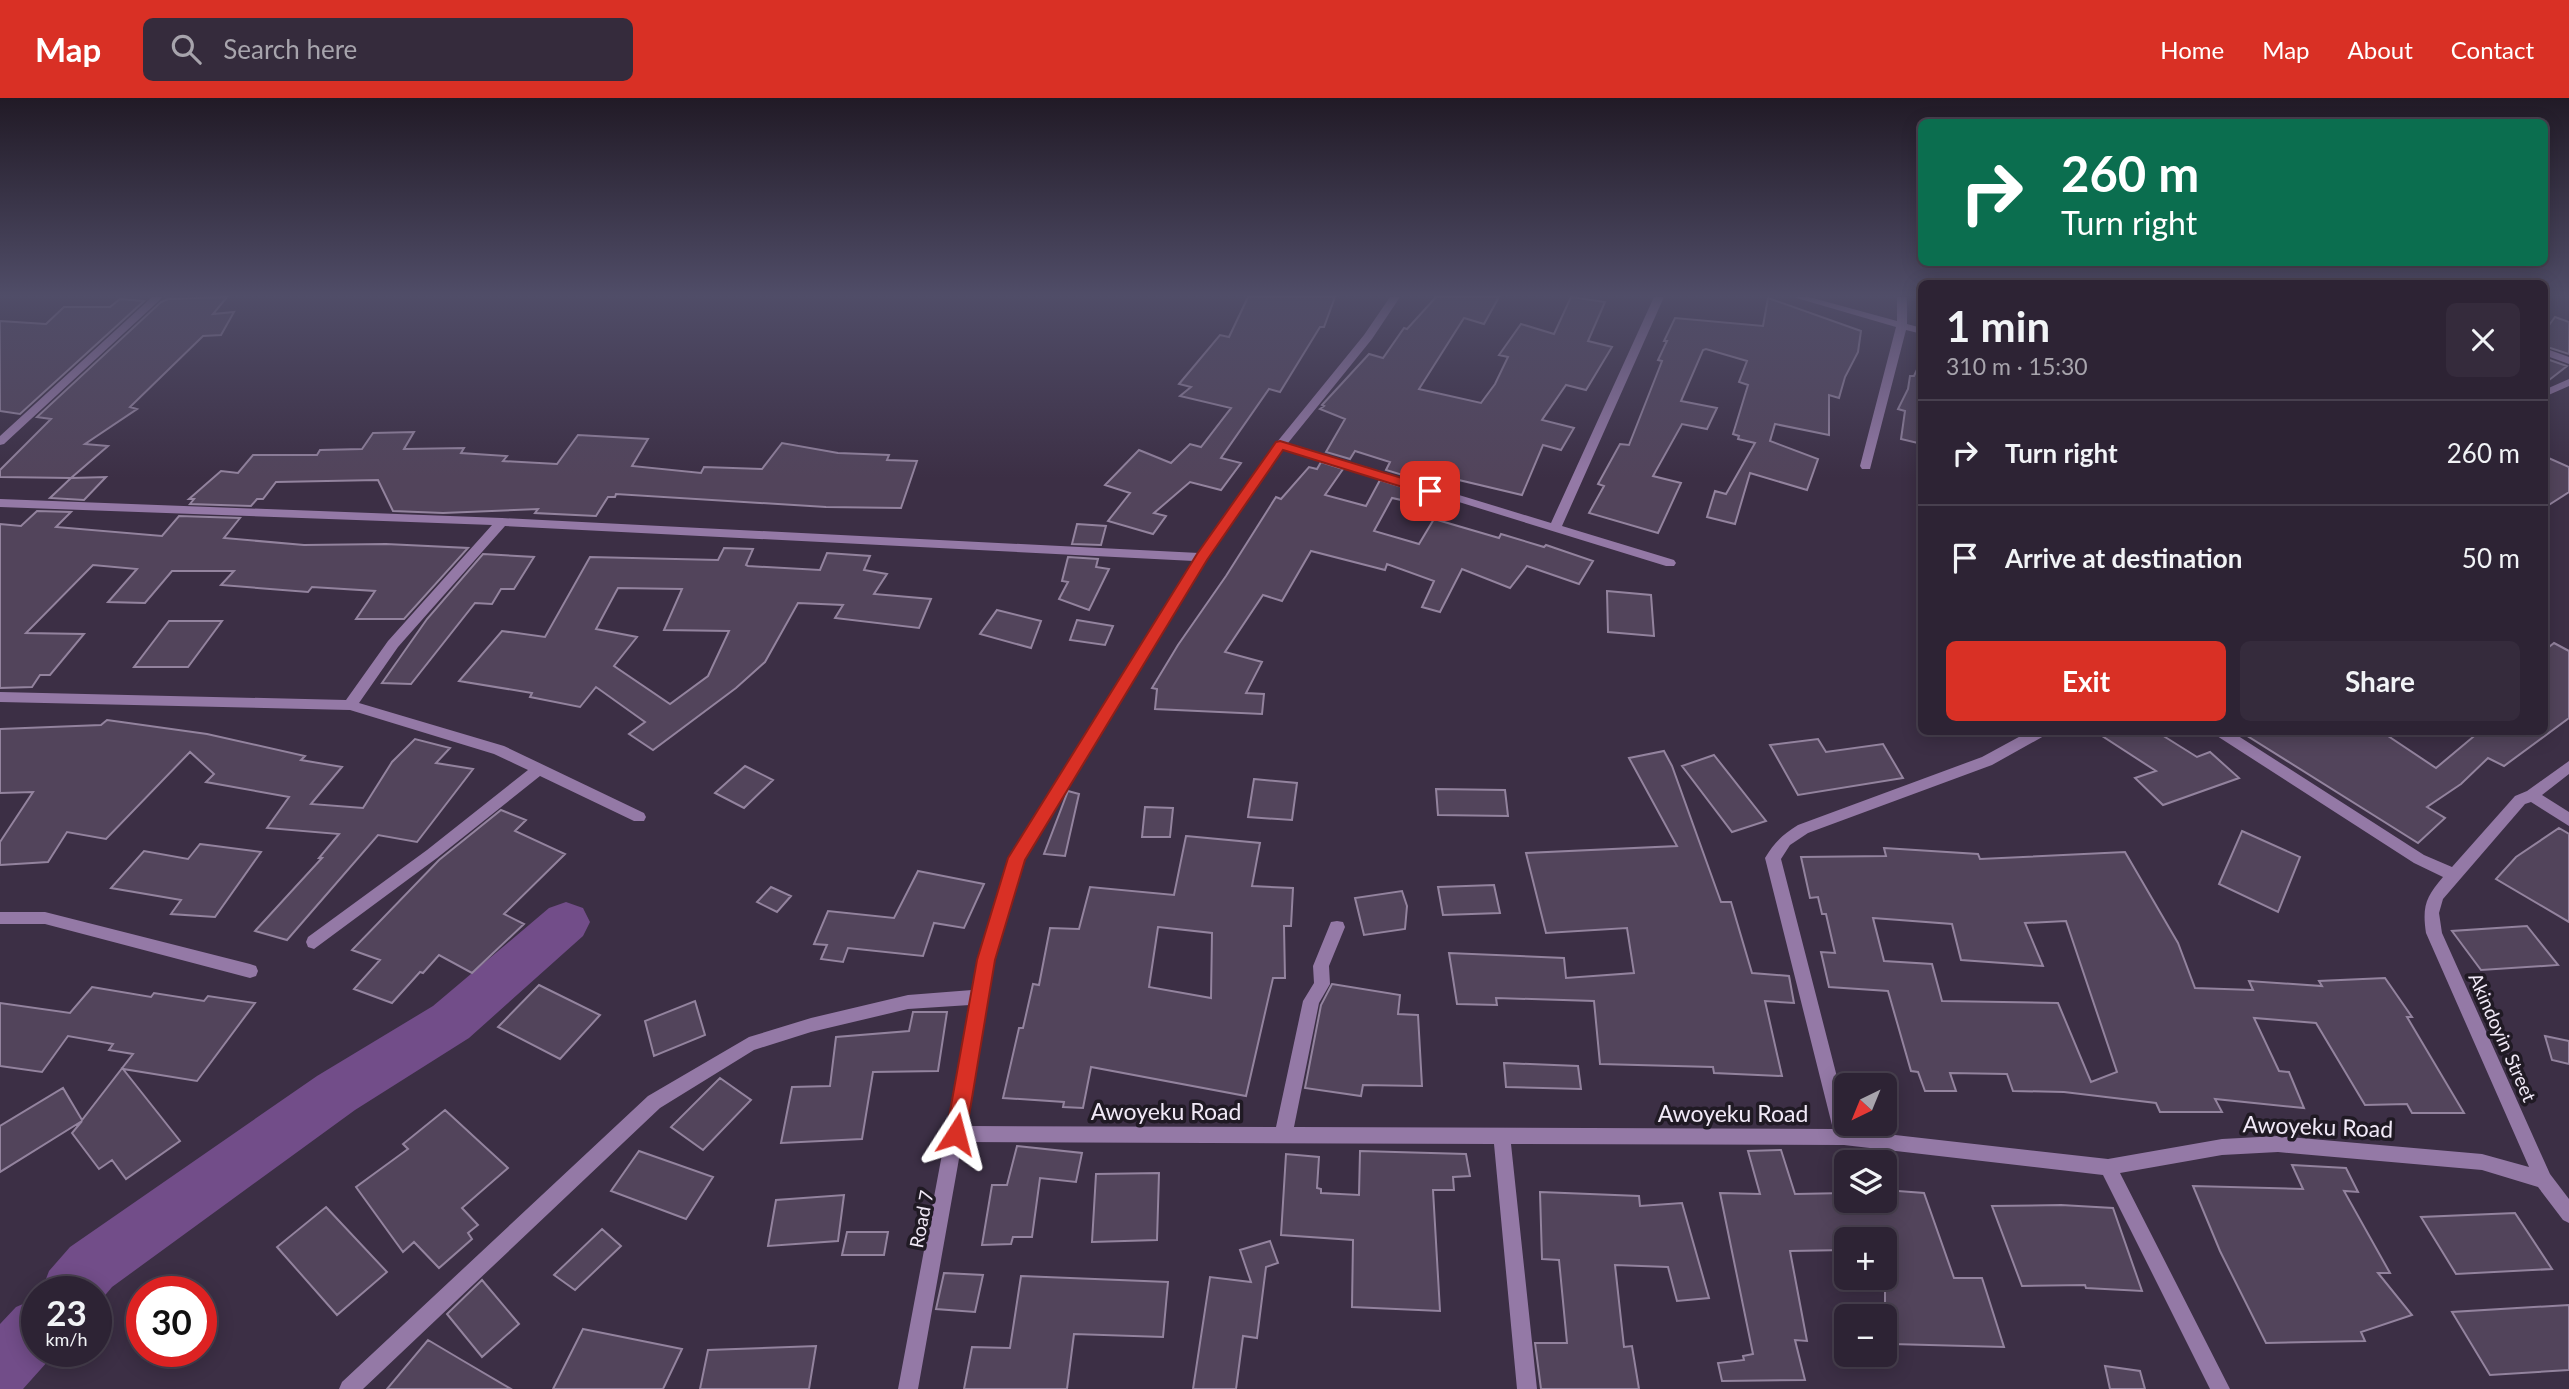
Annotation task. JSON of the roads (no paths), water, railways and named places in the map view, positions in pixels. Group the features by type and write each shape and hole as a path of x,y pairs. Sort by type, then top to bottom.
{"street":[{"path":"0,442 92,357"},
{"name":"Road 7","path":"908,1389 986,960 1017,858 1202,557 1280,444 1351,357"},
{"path":"1554,529 1632,357"},
{"path":"1866,466 1894,357"},
{"path":"2548,392 2569,382"},
{"path":"1280,444 1670,563"},
{"path":"0,503 502,522 1202,557"},
{"path":"350,705 393,644 502,522"},
{"path":"0,697 350,705 499,750 639,817"},
{"path":"1844,1137 1773,858 1785,841 1803,829 1987,761 2034,735"},
{"path":"2227,735 2418,859 2454,875"},
{"name":"Akindoyin Street","path":"2569,766 2532,795 2520,800 2436,896 2431,914 2434,933 2544,1180 2569,1214"},
{"path":"314,942 432,854 539,769"},
{"path":"2532,795 2569,820"},
{"path":"0,918 45,918 250,971"},
{"path":"1283,1136 1311,1001 1322,984 1321,966 1337,926"},
{"path":"349,1389 654,1102 749,1044 811,1025 908,1002 979,997"},
{"name":"Awoyeku Road","path":"956,1134 1844,1137 2108,1167 2222,1147 2278,1144 2482,1162 2544,1180"},
{"path":"1502,1137 1527,1389"},
{"path":"2108,1167 2220,1389"}],"waterway":[{"path":"83,1276 91,1267 336,1093 451,1022 566,922"},
{"path":"0,1369 21,1346"}]}
